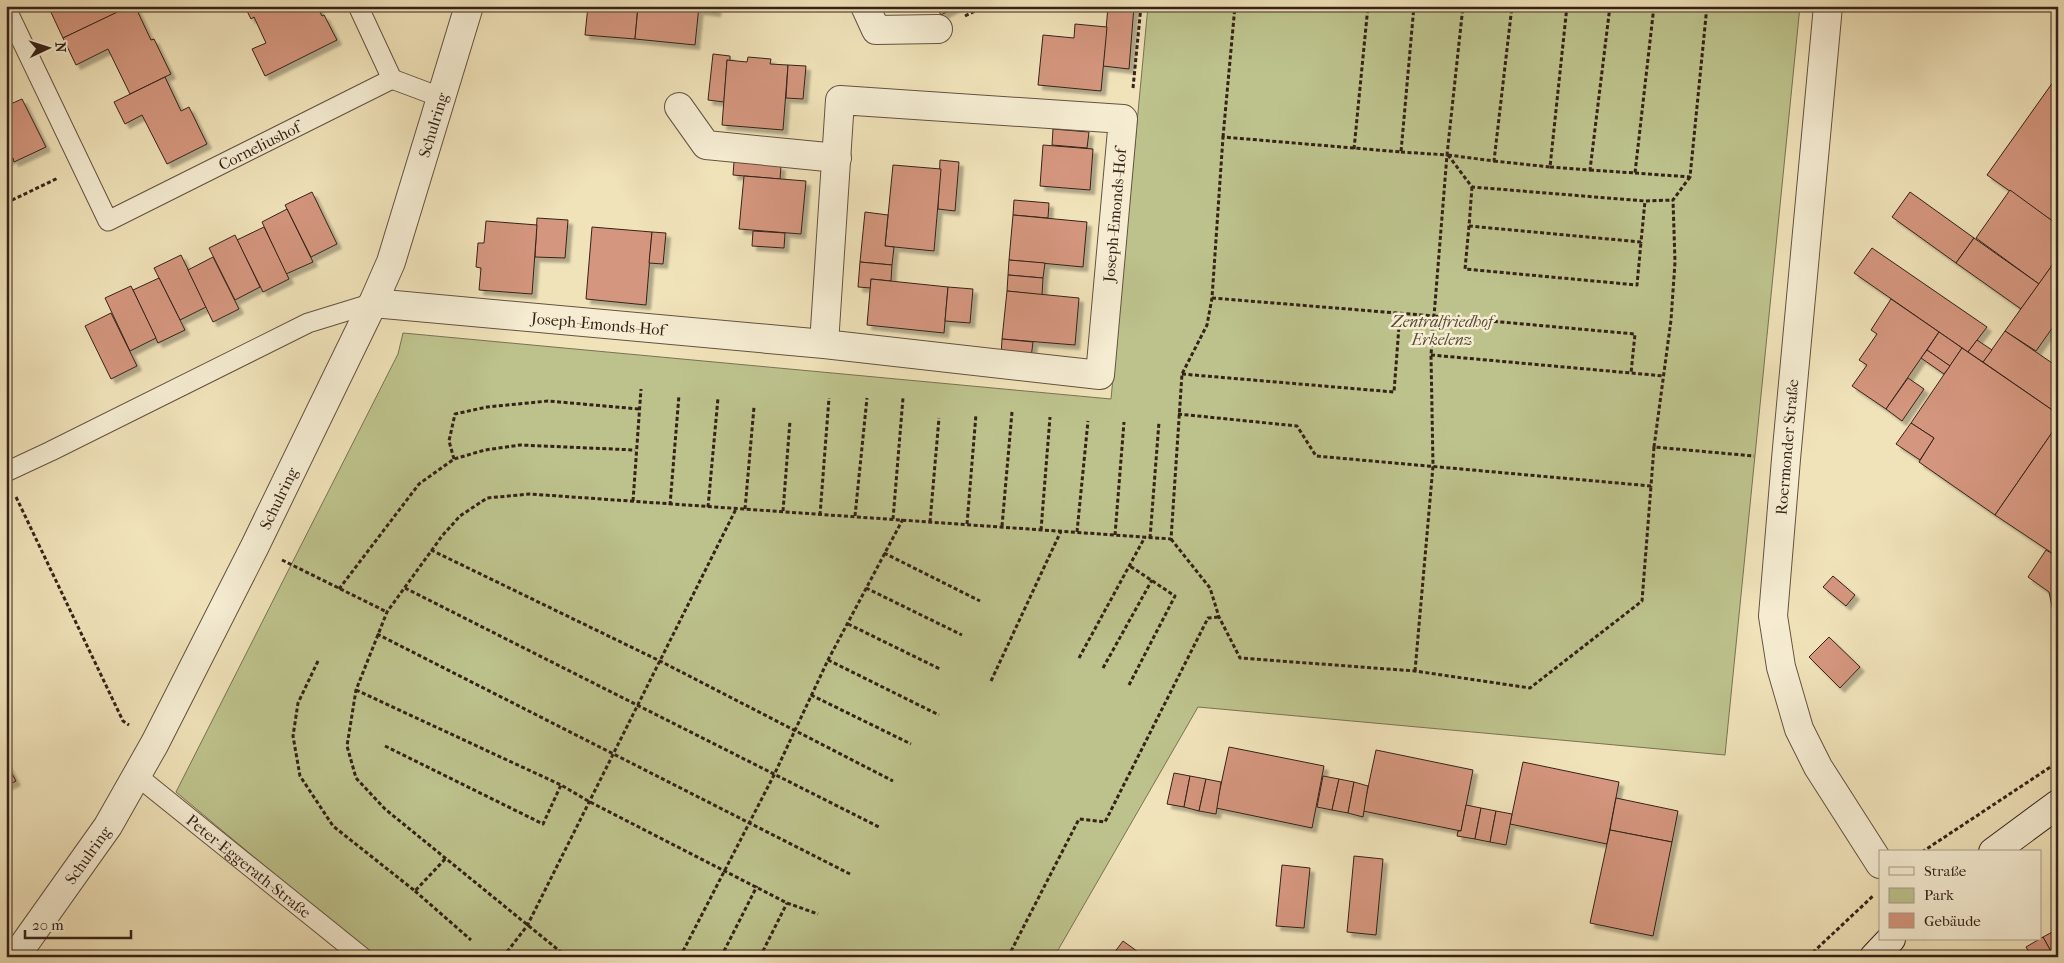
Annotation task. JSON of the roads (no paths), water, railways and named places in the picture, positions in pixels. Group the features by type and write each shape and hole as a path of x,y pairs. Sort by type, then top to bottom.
{"street":[{"name":"Schulring","path":"15,957 108,826 155,743 255,546 373,303 391,262 469,6"},
{"path":"865,6 876,30 938,29"},
{"name":"Roermonder Straße","path":"1828,6 1773,616 1781,668 1799,729 1818,767 1879,862"},
{"name":"Joseph-Emonds-Hof","path":"373,303 824,344 1100,375 1123,119 840,100 837,158"},
{"path":"678,107 706,145 837,158 824,344"},
{"path":"1996,850 2058,804"},
{"path":"1874,957 1890,940"}],"lane":[{"path":"358,6 392,79 440,97"},
{"name":"Corneliushof","path":"6,8 108,221 392,79"},
{"path":"6,472 52,451 308,323 373,303"},
{"name":"Peter-Eggerath-Straße","path":"136,775 362,957"}],"park label":[{"name":"Zentralfriedhof Erkelenz","path":"1442,330"}]}
